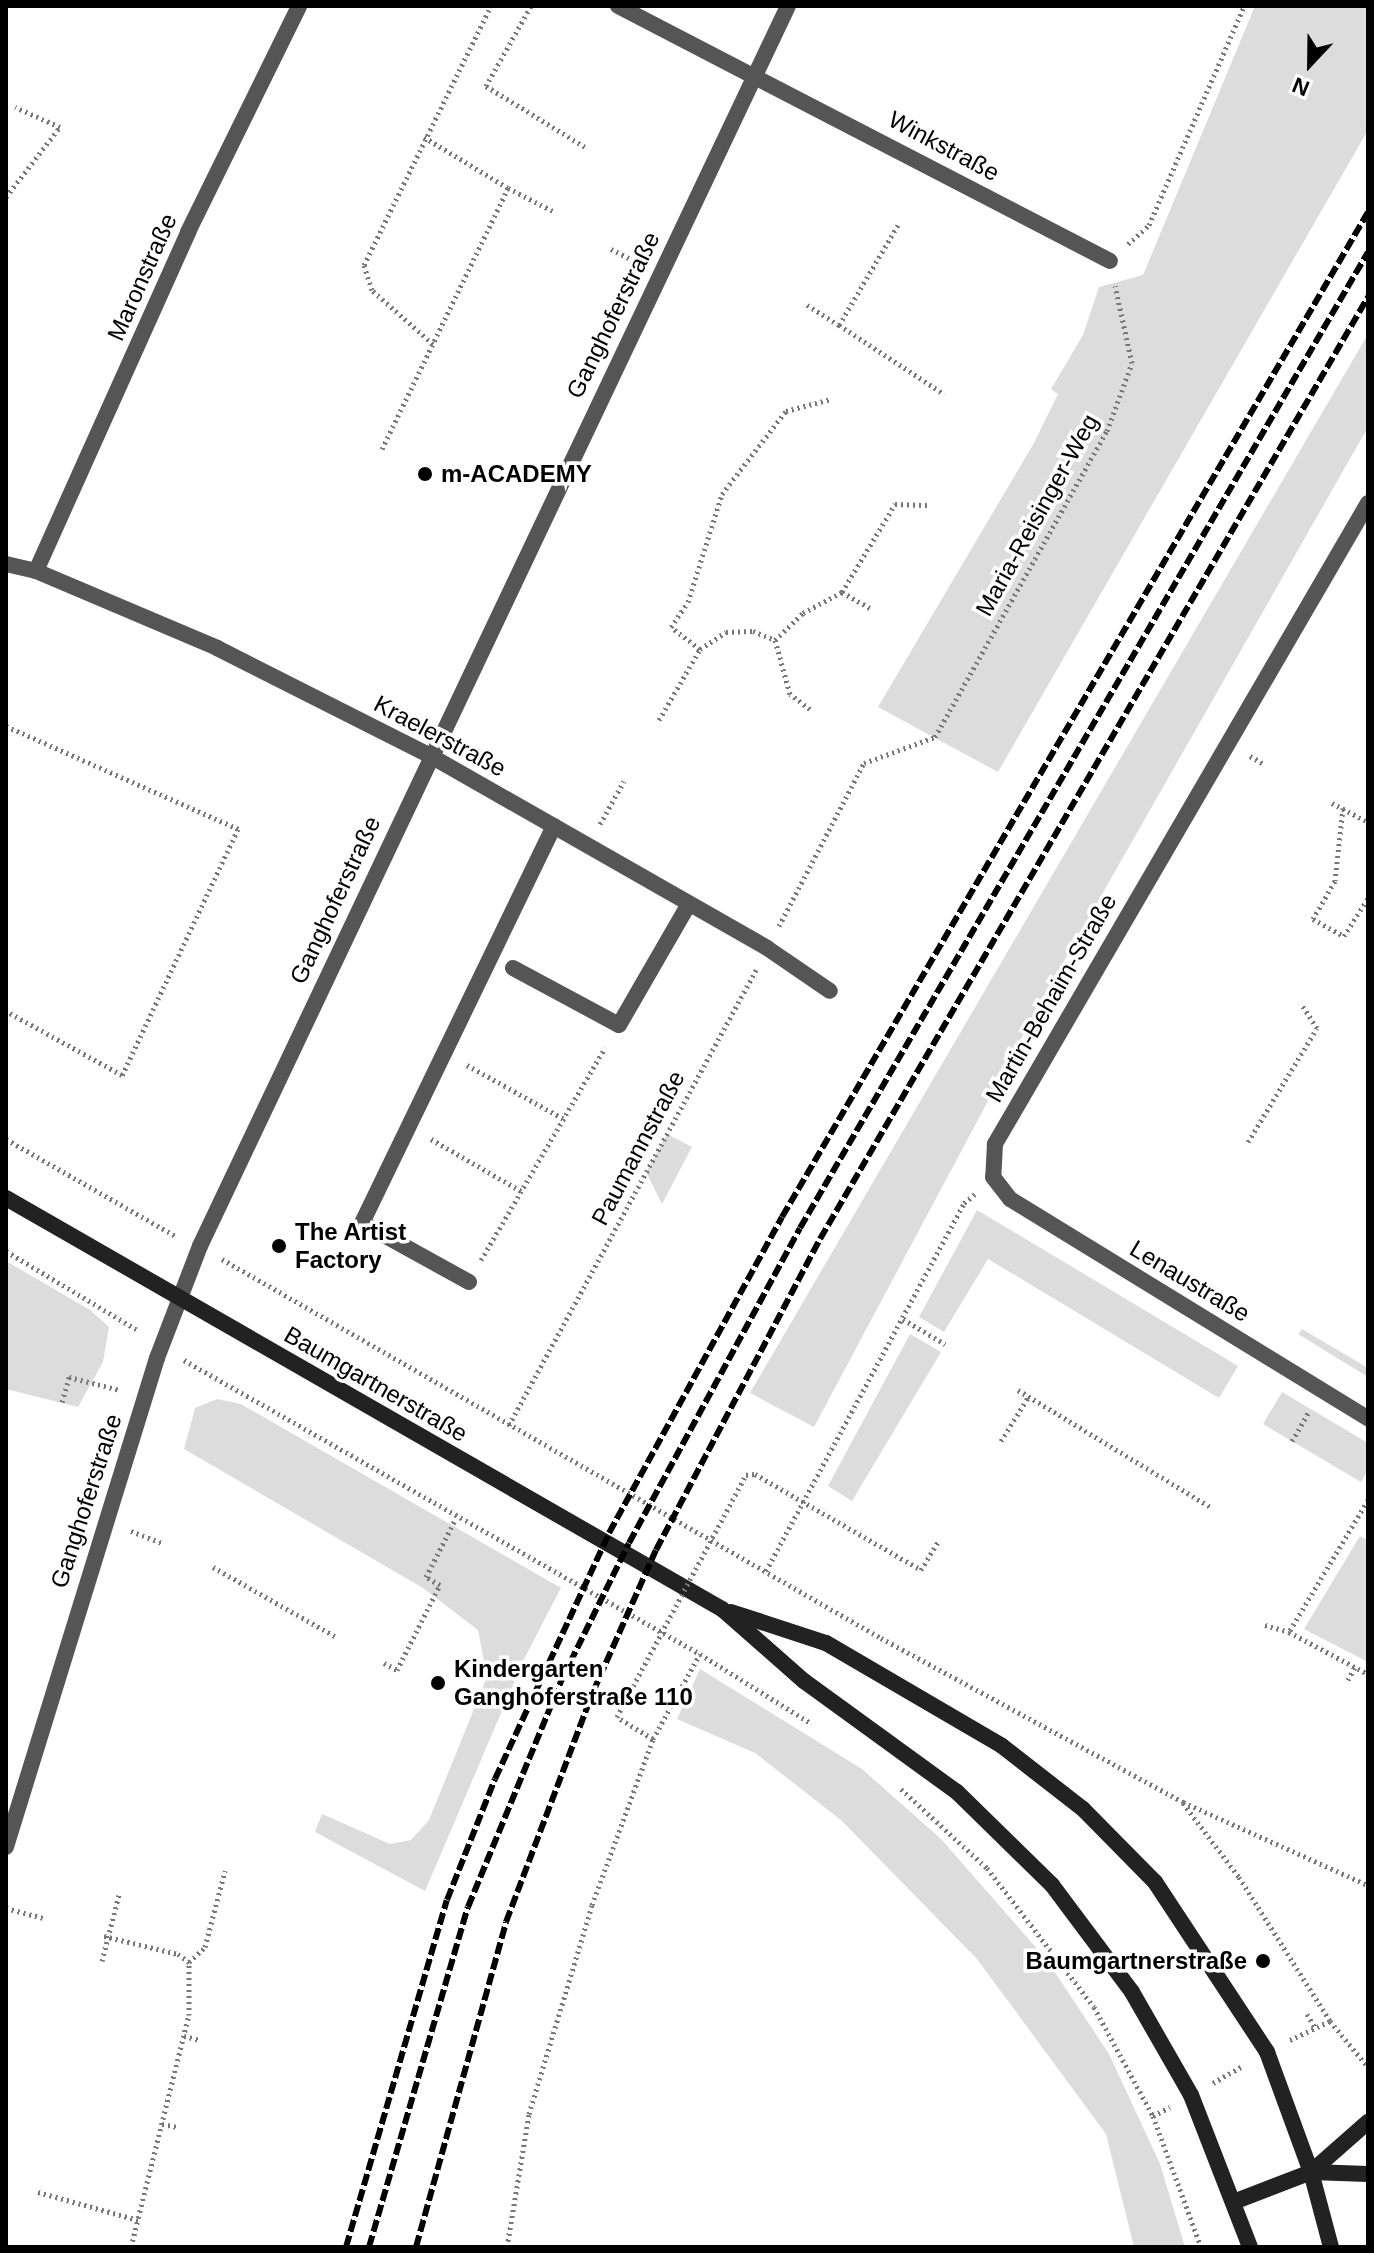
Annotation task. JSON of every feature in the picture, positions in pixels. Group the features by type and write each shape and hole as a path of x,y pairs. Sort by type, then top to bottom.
{"main road":[{"name":"Baumgartnerstraße","path":"6,1198 722,1609 804,1681 957,1792 1052,1885 1132,1992 1174,2061 1236,2201 1250,2247"},
{"name":"Baumgartnerstraße","path":"722,1609 826,1643 1002,1746 1083,1809 1155,1882 1237,2000 1267,2052 1311,2172 1331,2247"},
{"path":"1236,2201 1311,2172 1368,2122"},
{"path":"1311,2172 1368,2174"}],"street":[{"name":"Maronstraße","path":"36,571 188,232 299,6"},
{"name":"Winkstraße","path":"618,6 1110,261"},
{"name":"Ganghoferstraße","path":"6,1847 161,1345 200,1246 429,755 788,6"},
{"name":"Martin-Behaim-Straße","path":"993,1177 995,1144 1368,503"},
{"name":"Kraelerstraße","path":"6,564 36,571 217,648 429,755 767,948 830,991"},
{"path":"469,1282 362,1223 554,826"},
{"path":"513,968 619,1025 689,904"},
{"name":"Lenaustraße","path":"993,1177 1010,1199 1368,1418"}],"path":[{"path":"433,344 372,290 364,265 424,137 491,6"},
{"path":"531,6 486,86 585,147"},
{"path":"1110,261 1149,225 1244,6"},
{"path":"6,197 60,127 15,107"},
{"path":"424,137 508,188 553,211"},
{"path":"382,449 508,188"},
{"path":"839,325 898,225"},
{"name":"Maria-Reisinger-Weg","path":"767,948 864,763 935,737 1107,431 1132,363 1110,261"},
{"path":"807,305 944,394"},
{"path":"700,649 671,627 688,602 722,494 786,411 831,399"},
{"path":"775,640 803,613 842,592 895,504 931,505"},
{"path":"842,592 870,608"},
{"path":"659,720 700,649 726,632 753,631 775,640"},
{"path":"775,640 790,694 810,709"},
{"path":"6,726 238,829 122,1075 6,1011"},
{"path":"588,846 624,781"},
{"path":"1332,803 1368,822"},
{"path":"1343,808 1335,881 1313,919 1344,936 1368,898"},
{"name":"Paumannstraße","path":"509,1425 767,948"},
{"path":"1248,1142 1317,1028 1301,1003"},
{"path":"488,1249 619,1025"},
{"path":"464,1063 564,1119"},
{"path":"429,1137 521,1191"},
{"path":"6,1139 169,1234 200,1246 766,1571 1183,1802 1368,1885"},
{"path":"766,1571 964,1203 993,1177"},
{"path":"6,1251 456,1518 700,1654 816,1727"},
{"path":"903,1319 945,1344"},
{"path":"62,1402 69,1377 95,1383"},
{"path":"1018,1390 1212,1508"},
{"path":"1001,1441 1029,1396"},
{"path":"653,1739 617,1717 746,1475 755,1474 804,1500 921,1570 939,1540"},
{"path":"1289,1632 1368,1500"},
{"path":"384,1663 397,1670 440,1585 426,1577 456,1518"},
{"path":"213,1567 336,1637"},
{"path":"1265,1625 1289,1632 1368,1674"},
{"path":"507,2247 529,2114 592,1905 653,1739 700,1654"},
{"path":"1348,1680 1355,1667"},
{"path":"890,1780 987,1868 1094,2007 1153,2116 1201,2247"},
{"path":"1183,1802 1239,1877 1330,2021 1368,2067"},
{"path":"131,2247 184,2036 189,1962 205,1947 225,1871"},
{"path":"102,1961 119,1895"},
{"path":"6,1908 43,1918"},
{"path":"107,1936 178,1954 189,1962"},
{"path":"1307,2014 1315,2028"},
{"path":"184,2036 200,2040"},
{"path":"162,2124 177,2127"},
{"path":"38,2192 138,2220"}],"shaded area":[{"path":"1255,6 1368,6 1368,130 998,772 878,707 1034,443 1058,394 1051,389 1083,335 1099,287 1143,275"},
{"path":"1368,334 1368,427 1043,998 814,1427 750,1393"},
{"path":"667,1134 692,1147 662,1204 646,1172"},
{"path":"977,1210 1238,1366 1219,1398 988,1259 944,1332 919,1317"},
{"path":"6,1261 90,1310 109,1327 103,1362 78,1407 6,1389"},
{"path":"1302,1329 1368,1368 1368,1377 1298,1334"},
{"path":"910,1334 941,1352 852,1501 828,1486"},
{"path":"1282,1392 1368,1443 1368,1470 1361,1482 1263,1424"},
{"path":"217,1399 241,1404 561,1588 525,1657 425,1891 315,1832 322,1814 390,1844 411,1840 429,1820 487,1677 478,1630 423,1588 184,1449 195,1408"},
{"path":"1360,1536 1368,1541 1368,1662 1304,1629"},
{"path":"700,1669 862,1769 941,1839 1046,1959 1109,2054 1160,2164 1185,2247 1134,2247 1106,2134 977,1959 841,1820 755,1753 677,1719"}],"railway":[{"path":"346,2247 447,1900 495,1779 609,1533 782,1217 1368,212"},
{"path":"369,2247 468,1907 563,1677 629,1543 800,1228 1368,252"},
{"path":"416,2247 506,1922 593,1692 656,1550 820,1239 1368,297"}],"place":[{"name":"m-ACADEMY","path":"425,474"},
{"name":"The Artist Factory","path":"279,1246"},
{"name":"Kindergarten Ganghoferstraße 110","path":"438,1683"},
{"name":"Baumgartnerstraße","path":"1263,1961"}]}
